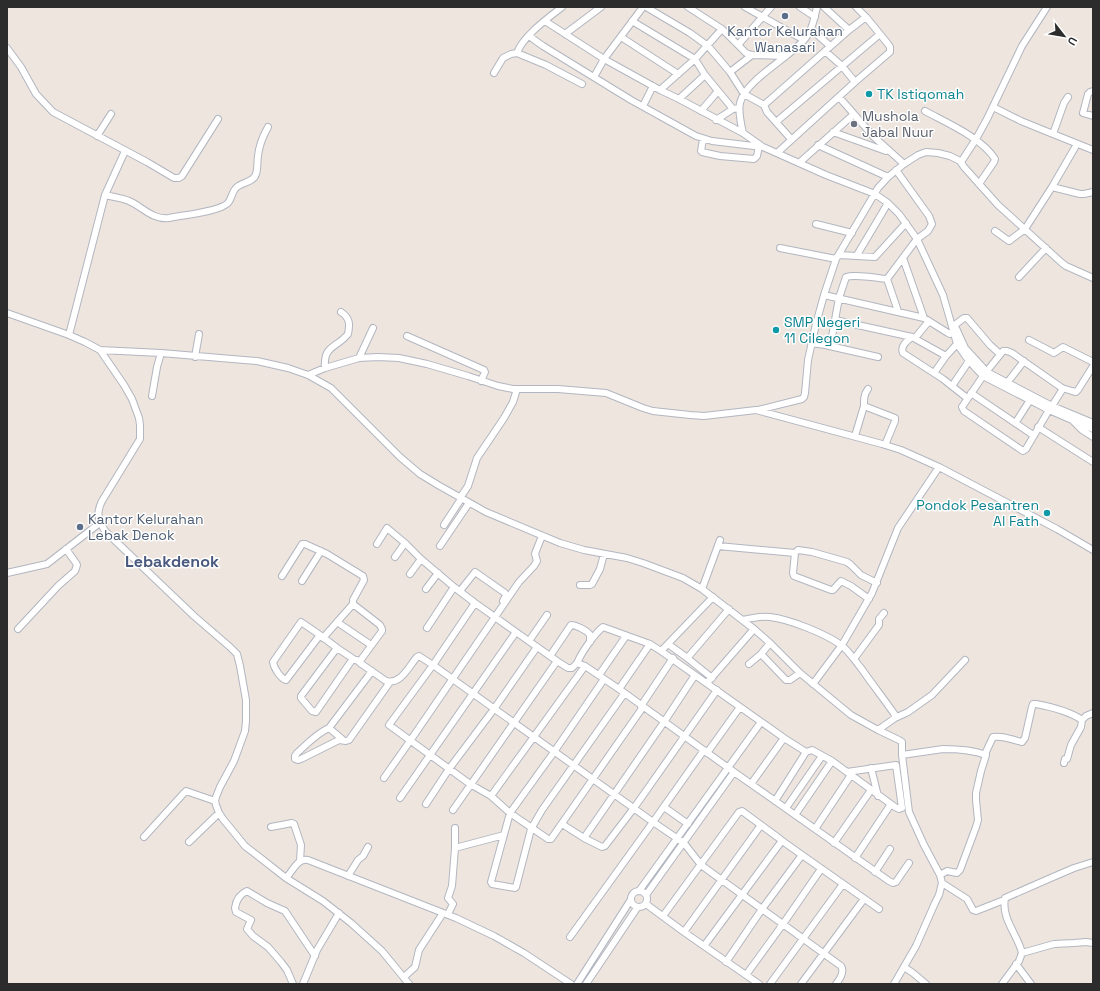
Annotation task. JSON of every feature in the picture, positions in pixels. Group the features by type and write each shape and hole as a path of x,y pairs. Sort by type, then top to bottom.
{"street":[{"path":"517,54 520,47 529,36 562,7"},
{"path":"565,34 601,7"},
{"path":"594,77 604,59 620,37 645,7 690,33 708,46 730,72 744,94 764,105 767,112 791,139"},
{"path":"688,7 722,30 746,53 752,55 786,56"},
{"path":"745,7 804,40"},
{"path":"738,45 771,7"},
{"path":"800,7 815,16"},
{"path":"716,120 736,109 744,94 761,75 804,40 811,29 817,7"},
{"path":"824,7 849,30"},
{"path":"777,153 890,52 889,45 856,7"},
{"path":"961,162 976,139 1022,46 1047,7"},
{"path":"764,105 830,46 866,17"},
{"path":"545,21 604,59 716,120 743,133 761,147"},
{"path":"632,21 695,59 705,75 718,91 736,109 743,133"},
{"path":"811,29 830,46"},
{"path":"660,90 695,59 722,30"},
{"path":"776,122 880,34"},
{"path":"529,36 536,42 594,77 703,139 761,147 875,194 888,203 894,208 917,239 943,295 957,344 969,361 985,374 1073,420 1093,428"},
{"path":"620,37 678,74"},
{"path":"7,48 21,67 36,94 48,107 60,116 125,152 147,162 171,177 179,178 183,174 218,119"},
{"path":"825,51 842,66 855,82"},
{"path":"494,74 503,58 511,54 517,54 546,65 582,84"},
{"path":"730,72 752,55"},
{"path":"679,100 705,75"},
{"path":"643,106 653,86"},
{"path":"701,111 718,91"},
{"path":"1093,91 1088,94 1083,113 1093,116"},
{"path":"839,97 874,137 904,164"},
{"path":"1053,134 1064,103 1068,97"},
{"path":"993,106 1021,121 1093,150"},
{"path":"925,111 976,139 992,154 995,159 979,184"},
{"path":"97,136 111,114"},
{"path":"799,163 854,114"},
{"path":"105,195 129,200 150,214 160,218 169,218 222,208 229,201 235,188 252,180 256,176 260,144 268,127"},
{"path":"833,132 890,152"},
{"path":"703,139 702,152 720,156 754,159 761,147"},
{"path":"995,232 1009,242 1025,229 1077,144"},
{"path":"818,145 888,177"},
{"path":"69,335 105,195 125,152"},
{"path":"308,375 325,368 359,358 399,358 468,376 498,386 517,389 558,389 595,392 613,396 653,411 704,416 756,410 802,399 806,391 807,365 824,295 838,257 875,194 888,177 918,155 930,152 950,156 961,162 964,168 998,205 1066,266 1093,278"},
{"path":"887,279 917,239 932,226 932,222 896,170"},
{"path":"1052,187 1080,194 1093,192"},
{"path":"857,255 888,203"},
{"path":"780,248 838,257 857,255 873,257 877,256 906,223"},
{"path":"816,224 852,233"},
{"path":"1019,277 1046,248"},
{"path":"903,258 927,319"},
{"path":"825,344 830,343 831,341 839,298 845,280 848,276 887,279"},
{"path":"887,279 898,311"},
{"path":"824,295 898,311 927,319 948,333 951,333 953,328 964,318 967,318 990,345 1000,354"},
{"path":"325,368 325,358 330,348 348,334 350,323 348,318 341,312"},
{"path":"7,313 69,335 100,350 161,353 257,362 288,368 308,375 331,388 409,465 432,481 469,503 497,517 560,543 584,550 643,562 683,578 702,589 729,609 770,643 800,673 851,714 902,742 909,812 940,875 942,883 939,895 916,946 894,984"},
{"path":"927,319 914,337 902,347 902,352 952,386 1016,422 1033,435"},
{"path":"835,320 914,337 946,356"},
{"path":"359,358 373,328"},
{"path":"953,328 965,348 985,374 1007,383 1024,394 1030,400 1093,423"},
{"path":"195,356 199,334"},
{"path":"407,336 484,370 485,372 481,381"},
{"path":"1029,340 1054,353 1064,347 1093,362"},
{"path":"812,343 825,344 878,357"},
{"path":"934,374 946,356 957,344"},
{"path":"100,350 118,375 132,399 141,431 140,439 100,505 98,510 100,522 105,531 194,616 237,654 246,700 247,712 245,731 234,761 220,787 215,801 219,813 245,846 286,878 339,913 374,944 409,984"},
{"path":"1062,388 1025,450 1020,450 963,410 963,405 969,396 1002,352 1007,351 1062,388 1072,391 1077,391 1093,366"},
{"path":"152,396 161,353"},
{"path":"952,386 969,361"},
{"path":"1007,383 1024,361"},
{"path":"444,525 469,482 477,458 513,402 517,389"},
{"path":"855,436 864,406 864,395 868,389"},
{"path":"1016,422 1030,400"},
{"path":"864,406 895,418 885,445"},
{"path":"756,410 855,436 901,450 939,467 1057,529 1093,550"},
{"path":"1073,420 1082,430 1093,437"},
{"path":"1038,427 1093,462"},
{"path":"813,684 842,645 869,599 877,583 898,528 939,467"},
{"path":"440,546 469,503"},
{"path":"7,573 47,564 100,522"},
{"path":"377,544 387,528 405,543 421,560 454,587 494,617 568,668 572,668 577,663 590,642 603,628 650,644 806,752"},
{"path":"494,617 522,579 536,564 537,559 535,554 542,536"},
{"path":"395,557 405,543"},
{"path":"702,589 719,543 795,553 797,550 812,552 842,560 851,565 861,575 877,583"},
{"path":"282,576 302,544 305,544 321,550 364,577 364,580 353,600 353,604 322,636 286,680 282,678 273,662 301,622 322,636 337,648 386,681 390,682 400,679 416,656 419,656 684,843 701,865 721,881 841,966 843,969 841,977 836,984"},
{"path":"18,629 58,586 75,571 77,566 76,563 66,550"},
{"path":"302,581 321,550"},
{"path":"795,553 794,576 831,590 833,590 839,582 842,581 869,599"},
{"path":"580,585 592,584 600,569 604,554"},
{"path":"410,574 421,560"},
{"path":"384,778 453,680 506,597 505,593 475,572 460,591"},
{"path":"426,590 438,573"},
{"path":"426,628 454,587"},
{"path":"661,651 713,597"},
{"path":"475,603 389,726 470,784 491,796 510,813 550,840 594,780 672,658"},
{"path":"353,604 382,627 382,631 357,661"},
{"path":"686,657 689,656 729,609"},
{"path":"854,659 879,625 879,619 884,613"},
{"path":"529,641 547,615"},
{"path":"743,620 760,617 780,619 814,631 842,645 889,706 895,715 895,718"},
{"path":"337,622 371,645"},
{"path":"550,656 571,625 576,625 588,633 590,635 590,642"},
{"path":"707,683 754,629"},
{"path":"400,798 516,632"},
{"path":"624,694 542,810 531,828 515,888 494,885 491,882 510,813 554,752 626,636"},
{"path":"749,664 761,654 770,643"},
{"path":"619,689 650,644"},
{"path":"668,644 712,678"},
{"path":"426,804 537,647"},
{"path":"337,648 301,696 312,711 316,712 352,660 357,661"},
{"path":"761,654 786,680 790,680 800,673"},
{"path":"878,730 895,718 908,712 932,695 965,660"},
{"path":"453,810 556,661"},
{"path":"577,663 585,666 619,689 684,737 875,872 893,883 897,880 909,863"},
{"path":"491,796 585,666"},
{"path":"372,671 329,728 313,738 297,753 295,758 298,760 301,759 339,740 349,740 390,682"},
{"path":"584,838 664,722 695,674"},
{"path":"562,824 584,838 602,847 605,846 634,808 717,690"},
{"path":"940,875 948,871 957,873 960,870 973,839 978,820 976,793 986,756 985,754 993,739 995,737 1000,737 1022,742 1024,740 1034,704 1071,714 1082,720"},
{"path":"570,937 705,751 740,707"},
{"path":"1064,763 1081,727 1082,720 1086,716 1093,713"},
{"path":"577,984 630,901 631,895 636,891 639,891 761,722"},
{"path":"329,728 342,740"},
{"path":"751,784 784,738"},
{"path":"902,754 950,749 985,754"},
{"path":"775,801 806,752 812,750 832,761 849,774 871,790 878,796 899,809 902,808 895,764 849,774 815,829"},
{"path":"786,808 822,756"},
{"path":"795,815 832,761"},
{"path":"872,768 878,796"},
{"path":"630,901 636,908 642,908 646,904 646,895 734,772"},
{"path":"834,843 871,790"},
{"path":"144,837 186,791 215,801"},
{"path":"855,858 890,804"},
{"path":"664,807 688,824"},
{"path":"663,916 739,812 742,811 879,910"},
{"path":"189,842 219,813"},
{"path":"271,827 293,823 301,845 300,861"},
{"path":"684,932 761,825"},
{"path":"404,977 415,967 419,950 453,904 448,898 452,886 455,828"},
{"path":"455,848 504,835"},
{"path":"704,946 781,840"},
{"path":"348,876 368,847"},
{"path":"875,872 890,849"},
{"path":"726,962 802,855"},
{"path":"286,878 296,864 300,861 308,860 445,913 494,936 524,953 570,984"},
{"path":"942,883 967,899 973,910 976,911 1004,900 1006,897 1021,890 1074,868 1093,862"},
{"path":"746,975 821,869"},
{"path":"770,984 843,884"},
{"path":"293,984 287,970 281,962 268,947 253,936 247,929 251,920 236,912 235,908 238,897 247,891 265,902 285,911 314,956"},
{"path":"639,891 646,895"},
{"path":"801,984 864,899"},
{"path":"1002,984 1022,953 1006,916 1004,900"},
{"path":"646,904 759,984"},
{"path":"586,984 636,908"},
{"path":"303,984 314,956 339,913"},
{"path":"1022,953 1054,944 1093,943"},
{"path":"1016,964 1031,984"},
{"path":"904,967 914,973 926,984"},
{"path":"308,972 309,984"}],"place":[{"name":"Kantor Kelurahan Wanasari","path":"785,16"},
{"name":"TK Istiqomah","path":"869,94"},
{"name":"Mushola Jabal Nuur","path":"854,124"},
{"name":"SMP Negeri 11 Cilegon","path":"776,330"},
{"name":"Pondok Pesantren Al Fath","path":"1047,513"},
{"name":"Kantor Kelurahan Lebak Denok","path":"80,527"}],"district":[{"name":"Lebakdenok","path":"172,561"}]}
